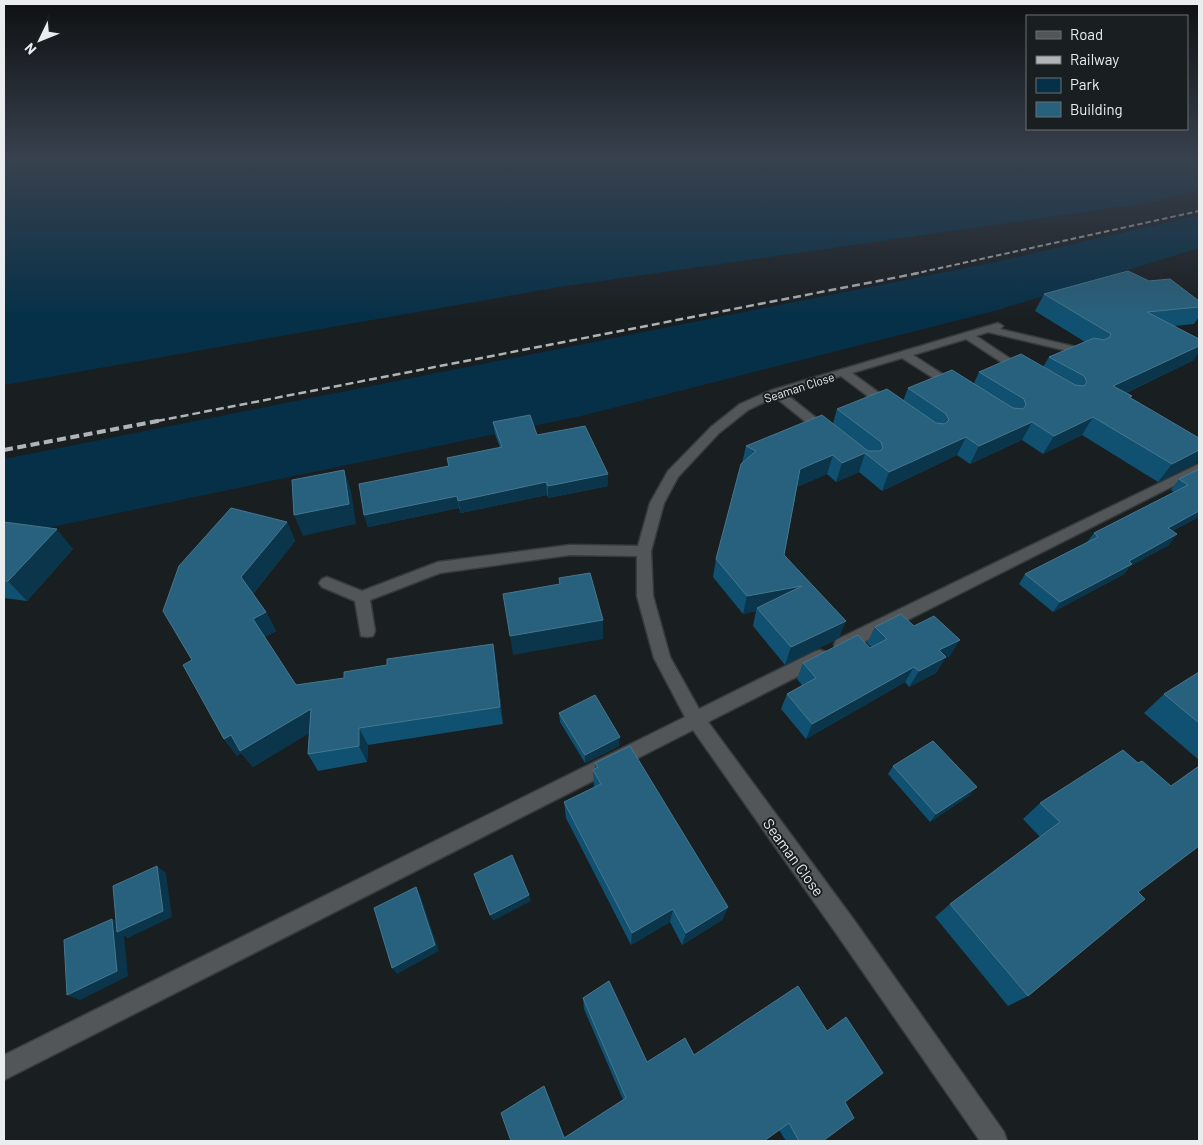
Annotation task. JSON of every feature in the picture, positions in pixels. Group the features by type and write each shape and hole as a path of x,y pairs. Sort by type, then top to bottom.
{"street":[{"name":"Seaman Close","path":"995,1141 840,920 695,719 662,658 645,596 644,550 657,503 673,474 715,430 744,407 776,392 993,328 1093,353"},
{"path":"968,335 1036,379"},
{"path":"904,354 968,396"},
{"path":"843,372 903,416"},
{"path":"776,392 837,441"},
{"path":"4,1068 695,719 1199,468"},
{"path":"327,584 362,597 438,568 570,550 644,550"},
{"path":"362,597 367,631"}],"green space":[{"path":"4,211 1088,211 559,287 4,385"},
{"path":"1199,215 1199,248 998,310 581,416 4,537 4,459 991,263"}],"building":[{"path":"1128,271 1149,281 1170,279 1199,301 1199,307 1147,312 1199,339 1199,346 1113,386 1199,438 1199,450 1172,464 1093,417 1054,436 1032,422 979,446 966,437 889,472 865,453 842,463 833,455 800,469 784,555 846,621 791,647 757,608 802,586 747,596 716,559 741,464 756,451 746,446 822,415 868,451 880,451 883,448 881,442 837,409 887,389 936,423 945,424 949,420 946,414 908,388 952,370 1013,408 1023,409 1026,405 1024,399 979,372 1021,354 1075,385 1084,386 1087,382 1084,376 1049,357 1094,338 1104,340 1110,337 1111,334 1044,294"},
{"path":"530,415 537,435 585,426 608,474 548,486 546,482 458,501 457,496 364,515 359,484 449,466 447,458 502,447 493,422"},
{"path":"1199,469 1199,511 1168,528 1177,534 1129,561 1132,564 1060,602 1025,574 1098,537 1094,533 1188,485 1179,479"},
{"path":"344,470 349,504 294,515 292,480"},
{"path":"231,508 287,522 241,577 266,612 253,619 296,685 344,678 344,672 387,665 387,659 493,644 500,707 359,728 359,746 308,754 311,709 240,751 231,735 224,739 183,665 192,660 163,611 179,566"},
{"path":"4,522 57,529 8,581 4,581"},
{"path":"590,573 603,620 510,636 503,594 560,584 559,578"},
{"path":"901,614 914,626 934,616 960,640 939,650 946,657 919,671 914,667 812,724 787,694 816,678 803,663 858,635 870,648 887,639 875,627"},
{"path":"1199,672 1199,723 1164,694"},
{"path":"595,695 620,737 585,755 559,713"},
{"path":"933,741 977,787 936,814 893,766"},
{"path":"630,746 728,907 686,933 673,909 632,933 564,802 601,784 593,770 598,767 595,763"},
{"path":"1123,750 1138,763 1142,761 1171,786 1199,766 1199,846 1138,892 1145,899 1028,996 950,904 1060,822 1040,803"},
{"path":"512,855 529,895 490,915 474,874"},
{"path":"157,866 163,911 117,932 113,886"},
{"path":"416,887 435,945 392,968 374,908"},
{"path":"112,919 117,971 67,995 64,940"},
{"path":"609,981 647,1062 685,1038 694,1055 798,986 827,1031 846,1017 883,1073 845,1102 854,1118 823,1141 799,1141 789,1123 764,1141 511,1141 501,1113 544,1086 564,1138 626,1098 583,998"}],"railway":[{"path":"913,274 1197,211"},
{"path":"157,421 919,273"},
{"path":"4,450 163,420"}]}
